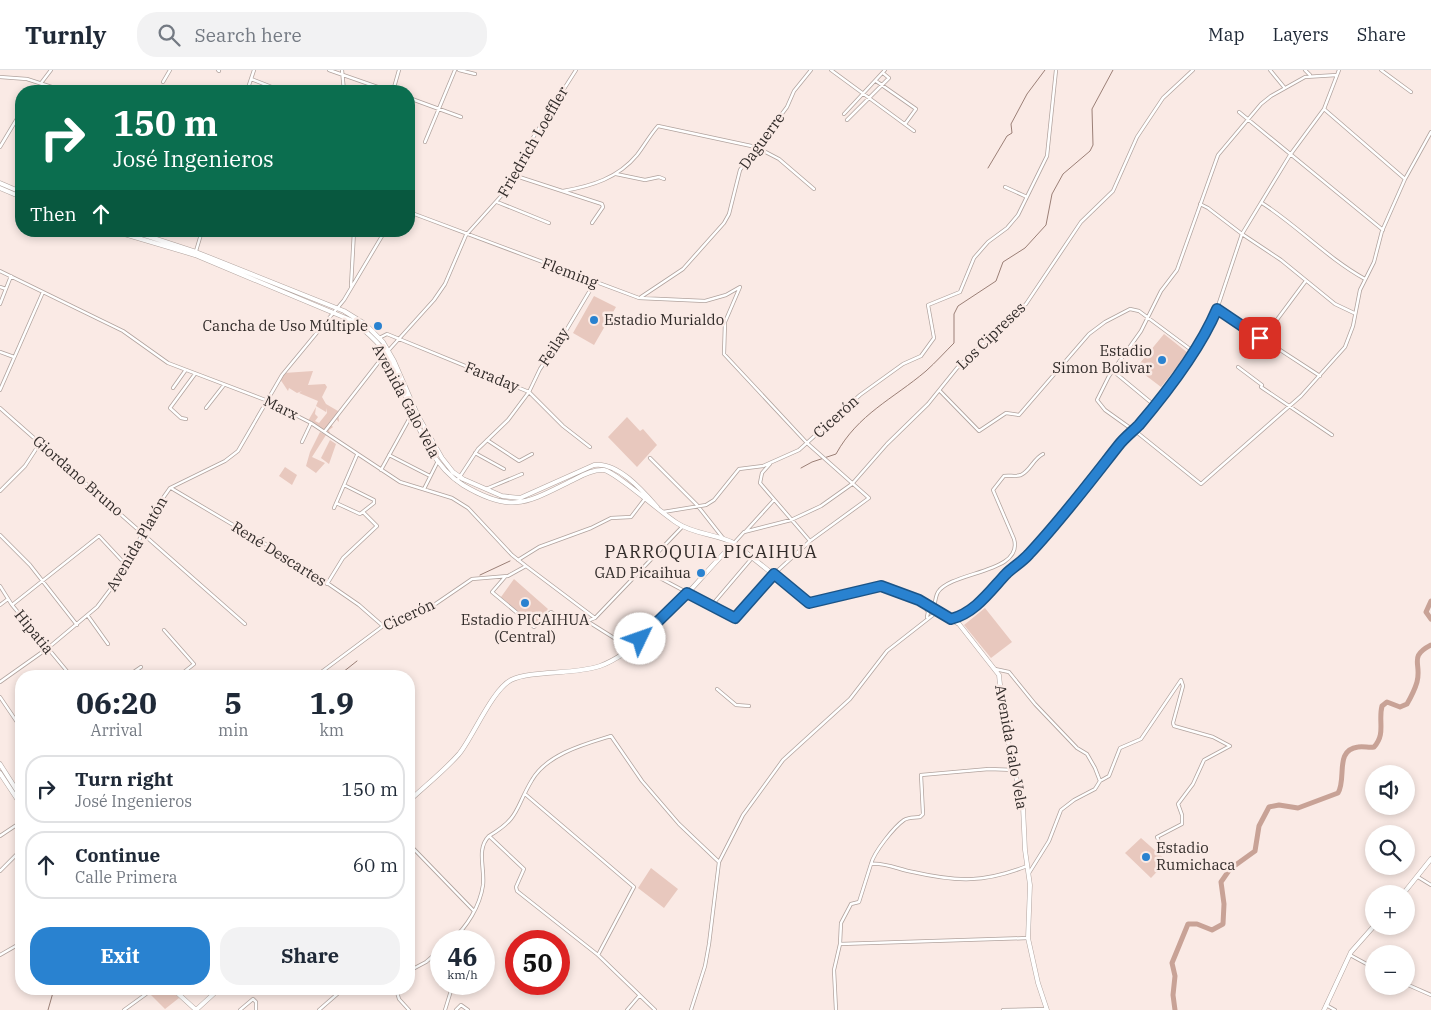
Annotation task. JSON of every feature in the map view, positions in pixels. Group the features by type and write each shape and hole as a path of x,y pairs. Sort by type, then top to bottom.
{"main road":[{"path":"0,183 15,189"},
{"path":"0,188 15,194"},
{"name":"Avenida Galo Vela","path":"146,237 195,253 361,321 380,338 438,462 457,481 501,501 516,504 532,500 595,470 603,470 616,476 644,500 682,526 734,543 809,603 881,586 919,600 959,624 999,675 1004,724 1023,808 1029,873 1028,938 1038,983 1047,1009"},
{"name":"Avenida Galo Vela","path":"336,311 363,329 387,352"},
{"name":"Avenida Galo Vela","path":"414,411 442,458 460,477 484,489 506,497 524,498 602,464 621,474 660,511"},
{"path":"415,794 460,753 480,719 505,685 511,680 523,677 580,672 602,665 630,648 662,620 734,543"},
{"path":"0,764 15,787"},
{"path":"0,773 15,796"},
{"path":"1411,885 1431,858"},
{"path":"1324,1010 1350,955 1367,935"},
{"path":"180,995 196,1010 212,995"}],"street":[{"path":"41,83 51,70"},
{"path":"163,82 170,70"},
{"path":"249,85 254,70"},
{"path":"329,70 371,85"},
{"path":"342,70 344,85"},
{"path":"395,85 399,70"},
{"path":"425,142 454,70"},
{"path":"459,70 475,74"},
{"name":"Friedrich Loeffler","path":"466,235 497,202 544,119 576,70"},
{"name":"Daguerre","path":"639,298 683,269 717,233 730,214 740,170 787,107 794,91 811,70"},
{"path":"830,70 864,92 914,131"},
{"path":"844,114 886,70"},
{"path":"1005,187 1027,197 1048,151 1056,70"},
{"name":"Los Cipreses","path":"744,532 791,520 821,506 852,484 887,444 940,391 957,368 1026,304 1092,209 1114,191 1144,126 1163,98 1193,70"},
{"path":"1270,70 1284,87"},
{"path":"1305,70 1310,75"},
{"path":"951,619 966,613 978,604 1010,570 1028,556 1067,512 1134,430 1194,352 1210,326 1217,309 1242,234 1290,155 1324,109 1339,70"},
{"path":"1381,70 1411,92"},
{"path":"847,120 889,77 882,73"},
{"path":"1337,75 1310,75 1284,87 1261,104 1249,121 1218,155 1180,263 1161,291 1148,318 1113,371 1097,400 1105,410 1134,430 1201,484 1320,376 1344,347 1353,326 1354,313 1365,280 1374,262 1383,230 1406,179 1431,132"},
{"path":"0,77 18,78 45,85"},
{"path":"251,79 266,85"},
{"path":"876,80 916,109 905,124"},
{"path":"415,100 461,118"},
{"path":"1324,109 1406,179"},
{"path":"1239,112 1383,230"},
{"path":"0,147 15,122"},
{"path":"564,191 585,186 616,174 635,157 658,126 756,147 779,159 814,189"},
{"path":"616,174 645,180 659,177 664,179"},
{"path":"513,175 603,204 603,207 592,223"},
{"name":"Cicerón","path":"660,511 706,505 714,500 739,469 758,467 799,450 860,395 903,364 921,356 934,338 928,305 960,292 966,282 974,258 988,242 1012,223 1027,197"},
{"path":"497,202 549,222"},
{"path":"1262,203 1286,218 1333,259 1365,280"},
{"path":"1200,204 1281,260 1305,282 1335,304 1354,313"},
{"name":"Fleming","path":"415,214 639,298 704,301 726,295 735,288 740,287 741,289 726,322 724,354 807,443"},
{"path":"325,431 387,352 434,300 445,284 466,235"},
{"path":"195,253 200,237"},
{"path":"351,287 354,237"},
{"name":"Avenida Platón","path":"17,670 88,616 109,592 158,503 170,488 232,456 243,445 282,375 336,311 381,237"},
{"name":"Marx","path":"0,270 123,331 168,363 268,401 311,423 400,482 452,498 468,508 518,560 595,618"},
{"path":"0,301 12,276"},
{"name":"Feilay","path":"457,481 475,453 508,420 529,392 540,369 561,339 594,282"},
{"path":"1271,346 1278,328 1273,325 1305,282"},
{"path":"0,287 6,289"},
{"path":"0,390 43,292"},
{"path":"940,391 979,431 1006,413 1019,414 1069,355 1099,326 1130,309 1139,311 1194,352"},
{"path":"1217,309 1271,346 1320,376"},
{"name":"Faraday","path":"380,338 386,334 529,392 563,426 590,447"},
{"path":"0,352 14,357"},
{"path":"1238,367 1262,384 1261,387 1332,435"},
{"path":"173,388 185,370"},
{"path":"1113,371 1154,405"},
{"path":"186,419 181,418 170,408 195,374"},
{"path":"206,408 224,385"},
{"name":"Giordano Bruno","path":"0,408 245,624"},
{"path":"381,470 414,411"},
{"path":"302,442 311,423"},
{"path":"487,440 519,461 532,454"},
{"path":"0,491 25,466 40,443"},
{"path":"643,569 735,618 774,574 810,541 869,498 807,443"},
{"path":"475,453 504,469"},
{"path":"691,1010 705,966 719,862 743,815 783,760 850,699 887,651 933,615 937,593 945,586 995,566 1016,552 1014,539 993,490 1004,476 1023,474 1043,454"},
{"path":"334,508 357,455"},
{"path":"389,455 430,476"},
{"path":"650,458 697,505 723,538"},
{"path":"424,489 438,462"},
{"path":"770,463 759,478 760,483 810,541"},
{"path":"484,489 522,474"},
{"path":"336,503 360,514 374,503 374,500 344,485"},
{"name":"René Descartes","path":"170,488 279,551 372,615 383,626"},
{"path":"518,560 538,546 591,528 611,518 631,517 644,500"},
{"path":"734,543 774,500"},
{"path":"327,584 343,558 377,526 363,512"},
{"path":"506,577 492,592 528,622 537,627 550,612 567,623 587,621 595,618 682,526"},
{"path":"0,535 42,580 77,625"},
{"path":"12,605 99,536 126,564"},
{"path":"712,605 752,558"},
{"name":"Cicerón","path":"324,670 383,626 431,608 472,579 511,576 526,566"},
{"name":"Hipatia","path":"0,586 12,605 66,670"},
{"path":"0,605 8,598"},
{"path":"919,600 928,612 926,619"},
{"path":"88,616 108,644"},
{"path":"587,621 630,648"},
{"path":"164,630 194,664 187,670"},
{"path":"137,670 141,667"},
{"path":"995,670 1009,672 1035,704 1077,748 1087,754 1100,781"},
{"name":"Avenida Platón","path":"0,682 15,671"},
{"path":"1029,873 1049,841 1061,810 1074,800 1095,789 1100,781 1112,771 1120,748 1141,739 1181,680 1183,681 1173,723 1174,726 1213,737 1230,746 1204,760 1193,784 1178,804 1182,815 1182,824 1157,837 1164,853"},
{"path":"717,689 736,705 749,706"},
{"path":"0,696 15,719"},
{"path":"461,930 468,923 474,911 482,888 482,847 489,836 510,822 532,779 545,764 582,745 611,736 642,781 679,824 719,862"},
{"path":"836,1010 834,974 840,944 841,923 851,904 859,902 871,864 880,847 903,821 920,817 923,814 921,775 988,769 1015,770"},
{"path":"525,794 634,887 598,955"},
{"path":"0,835 15,826"},
{"path":"489,836 524,869 516,887 517,891 598,955 655,1010"},
{"path":"415,850 474,911"},
{"path":"0,871 15,856"},
{"path":"871,864 940,878 968,880 993,877 1028,866"},
{"path":"1418,877 1431,886"},
{"path":"840,944 1028,938"},
{"path":"0,955 15,946"},
{"path":"1350,955 1365,963"},
{"path":"415,968 430,957"},
{"path":"1415,988 1431,995"},
{"path":"124,1010 145,995"},
{"path":"318,1010 336,995"},
{"path":"397,995 398,1000 409,1010"},
{"path":"450,995 446,1008 450,1010"},
{"path":"627,1010 639,996"},
{"path":"240,1010 253,999 256,1002 256,1010"},
{"path":"456,1010 461,1005 468,1010"},
{"path":"1326,1005 1335,1010"},
{"path":"1003,1010 1047,1009"}],"shaded area":[{"name":"Estadio Murialdo","path":"594,296 616,307 594,345 573,333"},
{"name":"Estadio Simon Bolivar","path":"1164,334 1188,353 1161,387 1136,368"},
{"path":"313,371 308,385 325,384 327,387 322,397 326,404 338,411 339,422 335,418 330,424 333,427 329,430 330,434 308,421 316,407 315,414 318,417 315,421 319,423 327,413 326,408 326,412 316,406 318,401 299,393 302,391 297,393 289,388 288,391 280,379 284,373"},
{"path":"627,417 640,431 643,429 657,445 637,467 608,437"},
{"path":"320,432 326,435 312,457 325,463 316,473 306,466 310,452"},
{"path":"330,440 336,444 329,464 321,458"},
{"path":"285,467 297,475 292,485 279,476"},
{"name":"Estadio PICAIHUA (Central)","path":"514,579 548,609 534,625 501,597"},
{"path":"985,608 1012,642 991,658 964,625"},
{"name":"Estadio Rumichaca","path":"1141,838 1167,861 1151,878 1125,853"},
{"path":"651,868 678,889 664,908 638,888"},
{"path":"151,995 176,995 179,998 165,1009"}],"waterway":[{"path":"988,168 1007,136 1012,133 1011,124 1027,94 1045,70"},
{"path":"801,468 836,454 845,440 865,418 926,371 954,343 954,314 958,306 996,281 1003,262 1025,248 1046,225 1052,194 1063,174 1090,151 1093,145 1092,109 1113,70"},
{"path":"480,575 510,561"},
{"path":"1431,601 1426,612 1431,619"},
{"path":"1175,1010 1173,995 1175,976 1172,963 1188,924 1197,924 1212,930 1223,924 1224,904 1221,882 1230,869 1255,851 1259,826 1269,807 1279,805 1298,808 1338,793 1342,780 1343,759 1346,753 1358,747 1374,747 1378,742 1381,732 1382,706 1387,702 1400,707 1407,704 1417,682 1418,657 1424,649 1431,645"},
{"path":"346,670 357,661"},
{"path":"48,1010 52,995"}],"place":[{"name":"Estadio Murialdo","path":"594,320"},
{"name":"Cancha de Uso Múltiple","path":"378,326"},
{"name":"Estadio Simon Bolivar","path":"1162,360"},
{"name":"GAD Picaihua","path":"701,573"},
{"name":"Estadio PICAIHUA (Central)","path":"525,603"},
{"name":"Estadio Rumichaca","path":"1146,857"}],"district":[{"name":"PARROQUIA PICAIHUA","path":"711,552"}],"route":[{"path":"640,639 662,620 687,593 735,618 774,574 809,603 881,586 919,600 951,619 958,617 978,604 1010,570 1028,556 1067,512 1120,444 1139,424 1194,352 1210,326 1217,309 1260,338"}]}
